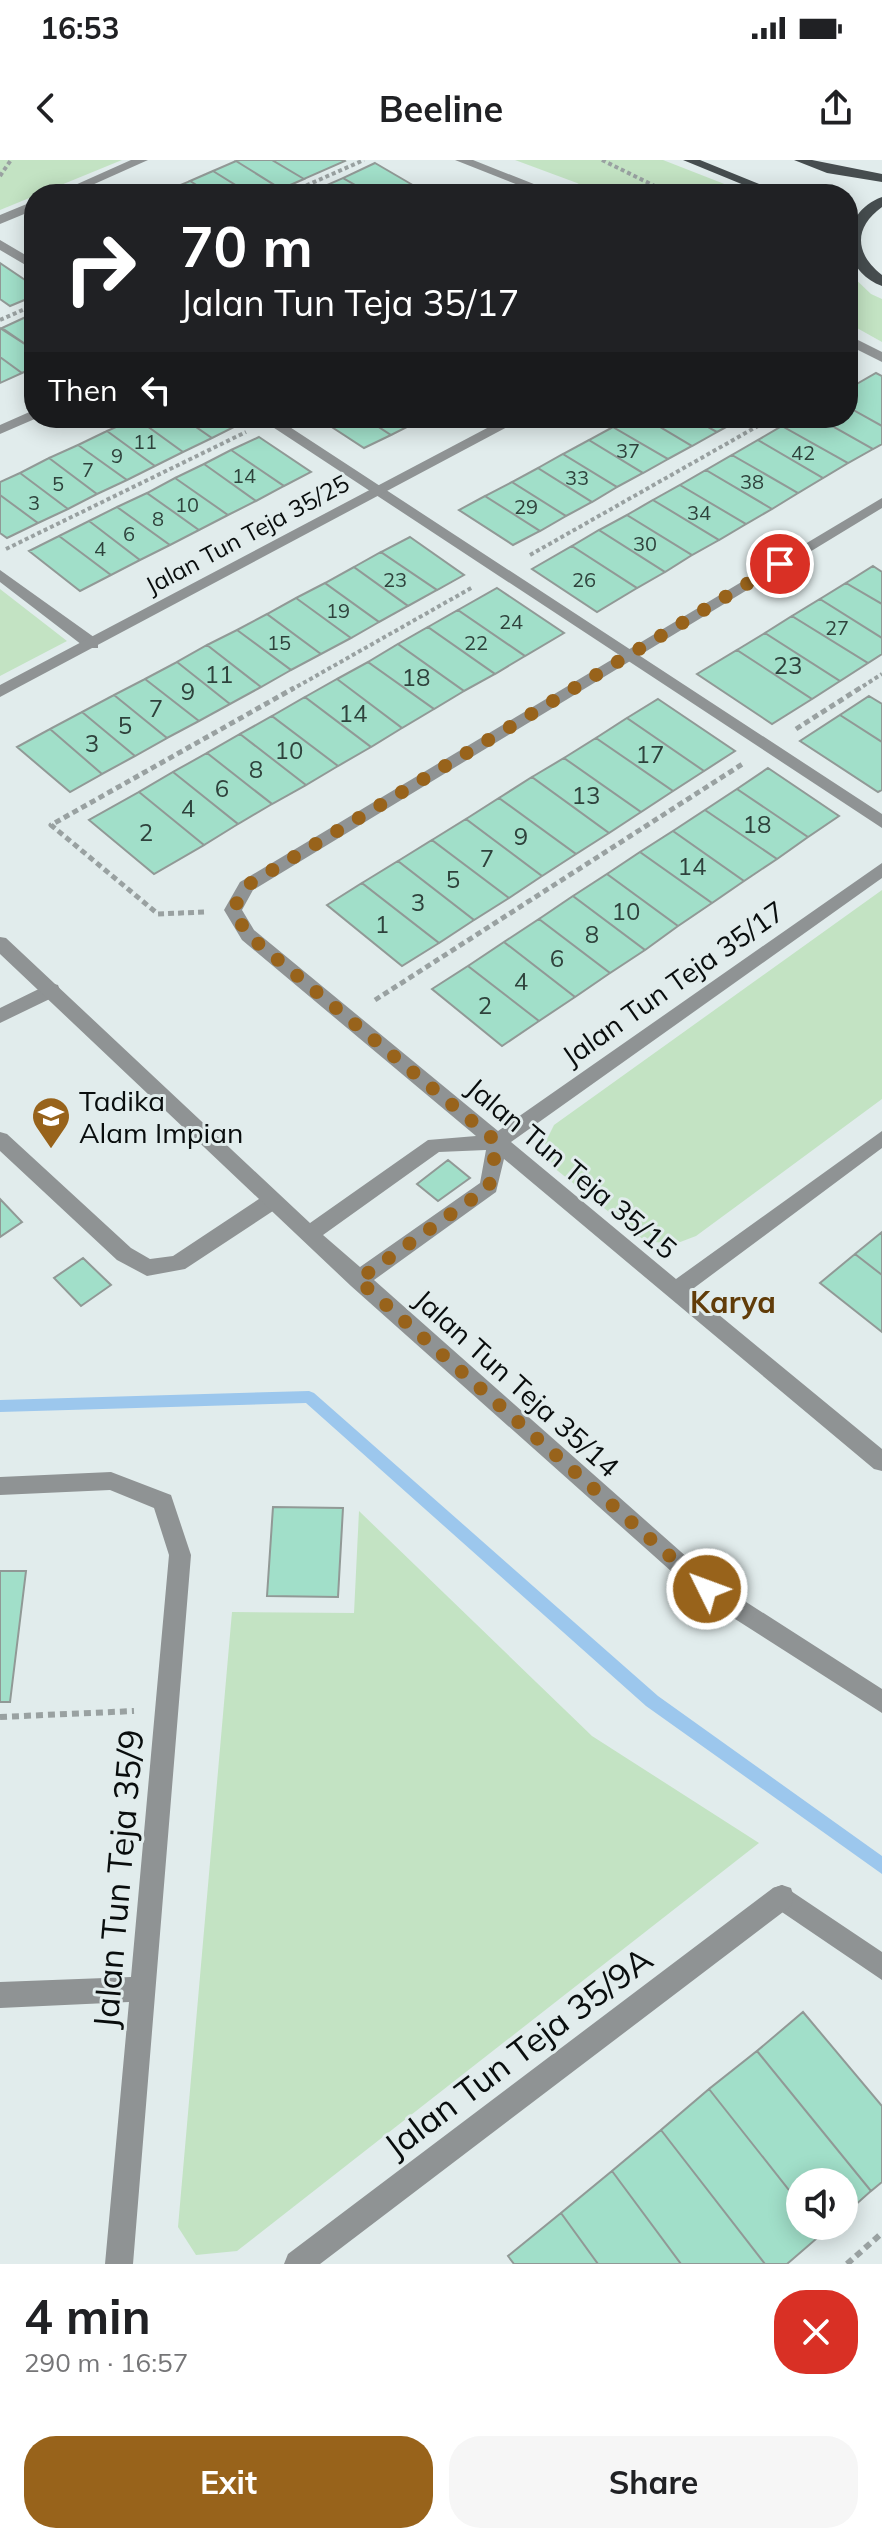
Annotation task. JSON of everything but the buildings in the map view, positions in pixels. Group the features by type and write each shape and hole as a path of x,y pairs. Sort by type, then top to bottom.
{"main road":[{"path":"689,160 752,184"},
{"path":"800,160 827,169 882,178"},
{"path":"858,221 882,201"},
{"path":"858,260 866,271 882,282"}],"street":[{"path":"85,184 142,160"},
{"path":"461,160 525,184"},
{"path":"0,220 24,209"},
{"path":"0,244 24,260"},
{"path":"858,345 882,358"},
{"path":"0,430 24,419"},
{"path":"282,428 882,822"},
{"name":"Jalan Tun Teja 35/25","path":"0,692 498,428"},
{"path":"233,910 246,886 882,502"},
{"path":"0,575 92,644"},
{"name":"Jalan Tun Teja 35/17","path":"497,1142 882,869"},
{"name":"Jalan Tun Teja 35/15","path":"233,910 248,935 882,1462"},
{"name":"Jalan Tun Teja 35/14","path":"0,943 358,1280 707,1589 882,1702"},
{"path":"0,1016 51,990"},
{"path":"675,1291 882,1138"},
{"path":"0,1139 124,1254 147,1268 178,1263 272,1201"},
{"path":"309,1234 435,1145 497,1142 489,1187 358,1280"},
{"name":"Jalan Tun Teja 35/9","path":"0,1486 111,1481 163,1502 180,1555 119,2264"},
{"name":"Jalan Tun Teja 35/9A","path":"298,2264 782,1897 882,1967"},
{"path":"0,1995 142,1989"}],"path":[{"path":"0,176 11,160"},
{"path":"310,184 364,160"},
{"path":"602,160 651,184"},
{"path":"0,320 24,309"},
{"path":"0,552 250,428"},
{"path":"233,910 158,914 51,825 754,428"},
{"path":"348,1018 882,674"},
{"path":"0,1717 167,1709"},
{"path":"847,2264 882,2233"}],"green space":[{"path":"0,160 122,160 63,184 24,184 24,200 0,210"},
{"path":"515,160 663,160 724,184 579,184"},
{"path":"858,282 871,294 882,299 882,342 858,329"},
{"path":"0,589 67,641 0,676"},
{"path":"882,890 882,1099 696,1236 675,1244 645,1241 553,1167 545,1143 554,1125"},
{"path":"359,1511 592,1736 759,1843 237,2251 196,2255 178,2227 232,1612 354,1613"}],"waterway":[{"path":"0,1406 309,1397 652,1701 882,1866"}],"place":[{"name":"Tadika Alam Impian","path":"51,1150"}],"district":[{"name":"Karya","path":"733,1302"}],"route":[{"path":"707,1589 358,1280 489,1187 497,1142 248,935 233,910 246,886 780,564"}]}
